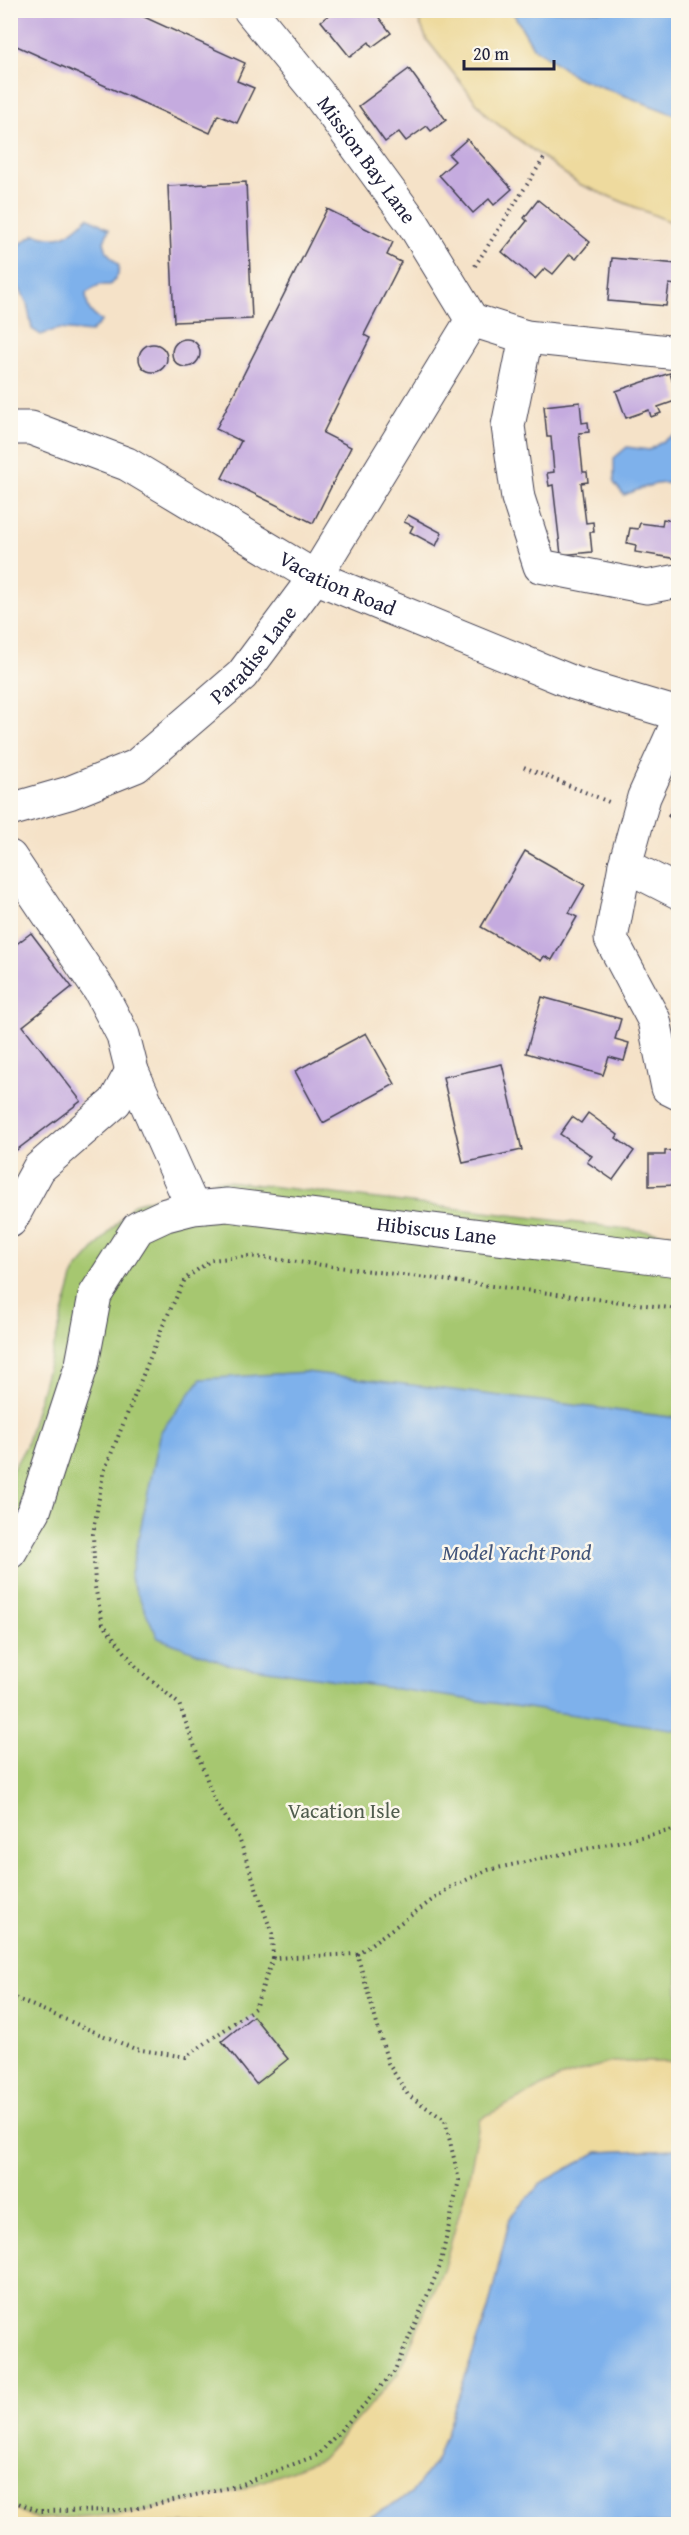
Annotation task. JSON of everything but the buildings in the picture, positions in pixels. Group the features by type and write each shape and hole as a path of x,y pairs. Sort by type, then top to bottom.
{"street":[{"name":"Mission Bay Lane","path":"248,13 317,92 414,225 465,307"},
{"path":"465,307 526,337 678,353"},
{"name":"Paradise Lane","path":"10,810 69,792 136,766 242,675 315,577 465,307"},
{"path":"526,337 508,426 519,498 540,566 646,587 678,581"},
{"name":"Vacation Road","path":"10,428 32,428 128,464 315,577 574,683 678,714"},
{"path":"678,722 644,797 625,865 611,939 654,1020 668,1088 678,1093"},
{"path":"10,857 100,991 123,1035 132,1071 193,1208"},
{"path":"625,865 678,892"},
{"path":"10,1221 39,1168 115,1102 132,1071"},
{"name":"Hibiscus Lane","path":"10,1552 34,1511 82,1364 95,1295 138,1228 166,1215 193,1208 226,1205 678,1260"}],"path":[{"path":"465,307 544,158"},
{"path":"524,767 639,815"},
{"path":"10,1996 135,2049 186,2057 255,2008 273,1958 272,1934 239,1838 215,1801 179,1704 138,1669 104,1624 95,1587 93,1534 103,1474 164,1323 185,1279 211,1260 249,1256 678,1309"},
{"path":"273,1958 357,1954 449,1888 488,1870 678,1829"},
{"path":"10,2500 40,2511 129,2510 236,2486 318,2455 394,2372 440,2266 459,2180 445,2120 408,2095 388,2063 357,1954"}],"green space":[{"name":"Vacation Isle","path":"218,1180 678,1235 678,2149 598,2152 541,2183 510,2218 488,2310 411,2494 11,2524 10,1474 26,1446 75,1271 134,1204"}],"sand":[{"path":"415,11 512,11 533,47 576,77 678,116 678,225 579,184 488,117 427,40"},
{"path":"611,2062 678,2062 678,2149 598,2152 510,2218 488,2310 437,2459 411,2494 358,2524 11,2524 10,2508 38,2519 129,2514 237,2491 321,2459 398,2374 444,2267 469,2179 480,2119 557,2079"}],"water":[{"path":"512,11 678,11 678,116 576,77 533,47"},
{"path":"88,217 109,229 104,242 107,252 119,266 118,275 110,285 99,285 86,293 90,310 102,321 91,332 58,329 41,335 32,329 27,303 11,272 11,250 35,234 52,237 65,235"},
{"path":"673,435 678,435 678,487 666,483 659,484 624,495 614,483 614,458 627,447 649,450"},
{"name":"Model Yacht Pond","path":"306,1372 678,1418 678,1730 226,1664 158,1638 130,1578 161,1431 201,1379"},
{"path":"678,2149 678,2524 358,2524 411,2494 437,2459 488,2310 510,2218 541,2183 598,2152"}]}
